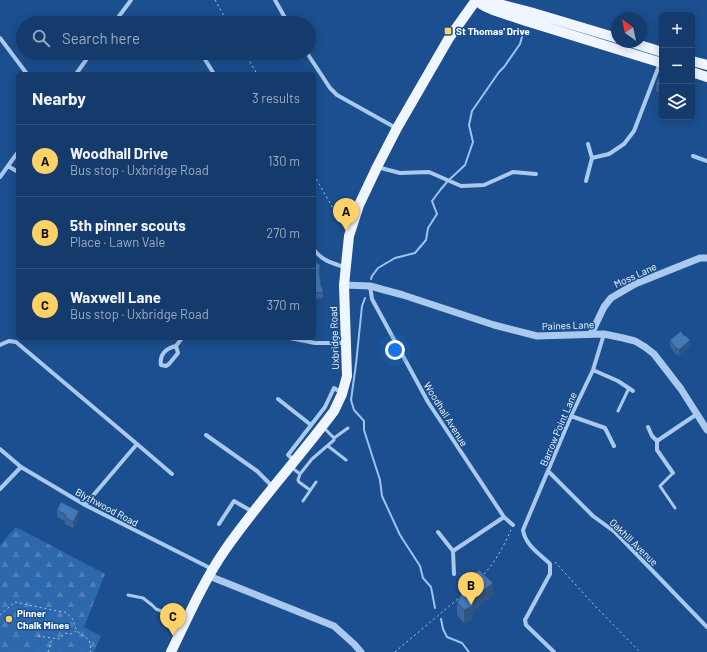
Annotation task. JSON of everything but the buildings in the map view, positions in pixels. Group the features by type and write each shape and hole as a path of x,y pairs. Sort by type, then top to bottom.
{"main road":[{"path":"480,1 486,7 493,10 521,14 611,36"},
{"name":"Uxbridge Road","path":"171,652 188,616 225,550 253,512 334,411 342,394 347,376 344,285 349,236 359,205 376,167 397,128 449,38 480,1"},
{"path":"521,14 659,62"},
{"path":"647,47 659,51"},
{"path":"695,62 707,65"},
{"path":"695,73 707,77"}],"street":[{"path":"119,16 131,0"},
{"path":"275,0 284,16"},
{"path":"0,38 16,59"},
{"path":"16,60 26,72"},
{"path":"78,72 87,60"},
{"path":"205,60 213,72"},
{"path":"312,60 330,88 337,95 397,128"},
{"path":"592,158 609,154 624,144 634,131 659,68"},
{"path":"586,181 592,158 588,144"},
{"path":"0,177 16,155"},
{"path":"693,156 707,162"},
{"path":"8,166 16,171"},
{"path":"376,167 400,173 429,172 461,186 484,185 512,172 536,174"},
{"path":"316,252 328,262 346,268"},
{"name":"Moss Lane","path":"592,334 604,308 611,298 635,284 700,258 707,258"},
{"name":"Paines Lane","path":"344,285 370,286 403,295 494,325 537,336 604,334 635,342 654,354 681,389 707,430"},
{"name":"Woodhall Avenue","path":"370,286 372,299 428,402 504,517 513,525"},
{"name":"Barrow Point Lane","path":"550,564 529,544 525,538 523,530 571,416 593,370 604,334"},
{"path":"176,346 178,353 169,364 166,366 161,365 160,359 166,350 176,346 180,340"},
{"path":"300,340 315,343 346,343"},
{"path":"0,345 9,341 16,342 172,474"},
{"path":"593,370 618,381 631,390"},
{"path":"292,464 288,455 325,407 334,388 342,394"},
{"path":"278,399 311,425"},
{"path":"657,442 697,414"},
{"path":"571,416 605,428 614,446"},
{"path":"648,427 652,436 657,442 657,450 673,473"},
{"path":"206,435 258,471 273,487"},
{"path":"85,505 138,444"},
{"name":"Blythwood Road","path":"0,448 21,467 85,505 211,573"},
{"path":"0,489 21,467"},
{"name":"Oakhill Avenue","path":"548,471 593,516 615,532 707,627"},
{"path":"219,524 234,501 253,512"},
{"path":"453,551 504,517"},
{"path":"438,532 453,551 454,574"},
{"path":"550,564 550,574 525,620 526,625 554,652"},
{"path":"211,573 334,626 361,652"}],"lane":[{"path":"618,411 631,390"},
{"path":"322,427 334,438"},
{"path":"310,490 299,482 298,480 300,474 312,459 328,446 334,438 348,428"},
{"path":"328,446 346,460"},
{"path":"292,464 300,474"},
{"path":"673,473 660,486 675,508"},
{"path":"303,501 316,482"},
{"path":"128,595 143,598 152,604 156,609 161,611 174,611 188,616"}],"path":[{"path":"215,0 224,16"},
{"path":"249,60 256,72"},
{"path":"316,178 349,236"},
{"path":"480,578 490,567 502,548 513,525"},
{"path":"550,564 552,559 640,652"},
{"path":"395,652 464,593"},
{"path":"0,615 15,602 65,612 72,618 77,631 89,640 90,652"},
{"path":"38,636 59,639 65,632 71,634 77,631"},
{"path":"48,652 52,638"}],"green space":[{"path":"16,527 105,574 84,627 101,636 94,652 0,652 0,545"}],"waterway":[{"path":"450,179 465,165 473,142 469,125 472,111 520,44 524,30"},
{"path":"371,279 378,268 395,258 415,253 426,240 428,228 437,214 432,201 447,182"},
{"path":"365,298 362,306 351,400 354,410 364,421 364,430 380,480 382,496 400,535 420,566 423,578 431,587 435,608"},
{"path":"441,619 443,629 447,637 462,643 469,652"}],"place":[{"name":"St Thomas' Drive","path":"448,31"},
{"name":"Woodhall Drive","path":"346,231"},
{"name":"5th pinner scouts","path":"471,605"},
{"name":"Pinner Chalk Mines","path":"9,619"},
{"name":"Waxwell Lane","path":"173,636"}]}
